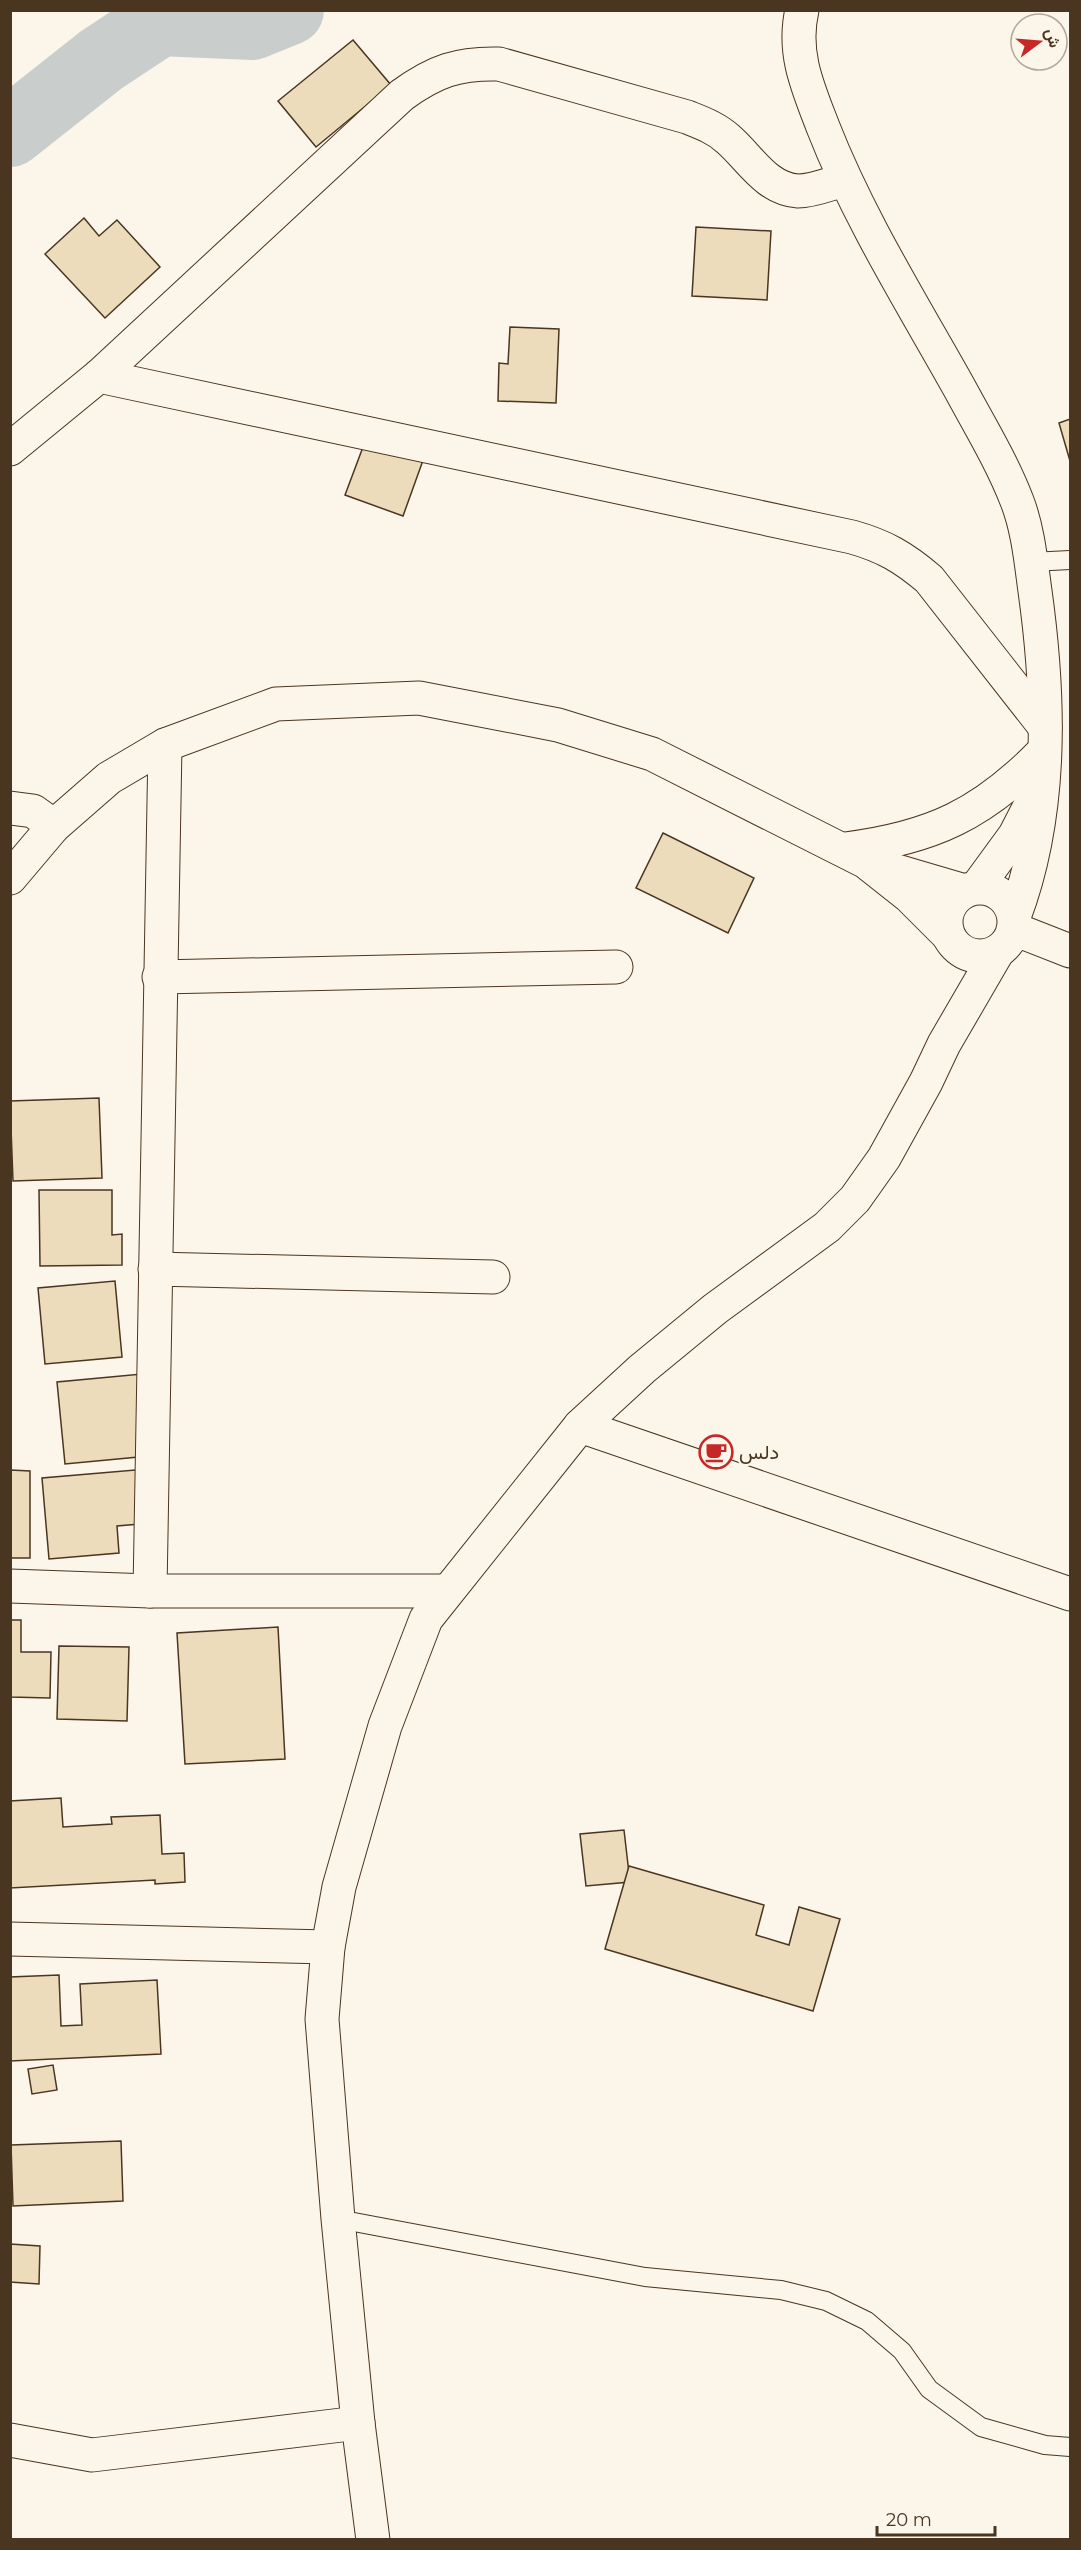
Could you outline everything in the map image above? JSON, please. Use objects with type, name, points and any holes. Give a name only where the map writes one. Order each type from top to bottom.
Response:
[{"type":"street","points":[[373,2540],[358,2423],[338,2219],[322,2019],[328,1947],[339,1887],[385,1726],[426,1618],[580,1426],[642,1369],[715,1309],[827,1227],[855,1199],[884,1158],[944,1044],[1009,932],[1024,890],[1038,834],[1044,752],[1043,645],[1031,562],[1018,502],[993,450],[844,180],[803,77],[798,50],[802,10]]},
{"type":"street","points":[[10,449],[99,376],[402,95],[423,79],[447,69],[473,63],[500,64],[687,117],[709,126],[728,139],[769,180],[789,190],[812,189],[844,180]]},
{"type":"street","points":[[99,376],[852,537],[880,545],[906,560],[929,579],[1044,752]]},
{"type":"street","points":[[10,878],[54,826],[109,778],[165,745],[276,704],[419,698],[558,725],[652,754],[856,855],[971,889],[990,889],[1010,904],[1009,932],[987,956],[975,956],[963,952],[909,896],[856,855]]},
{"type":"street","points":[[150,1591],[159,976],[165,745]]},
{"type":"street","points":[[856,855],[954,820],[987,802],[1044,752]]},
{"type":"street","points":[[944,1044],[953,994],[951,940],[946,915],[957,897],[971,889],[1015,836],[1044,752]]},
{"type":"street","points":[[10,808],[33,811],[54,826]]},
{"type":"street","points":[[1009,932],[1071,951]]},
{"type":"street","points":[[159,976],[616,967]]},
{"type":"street","points":[[155,1269],[493,1277]]},
{"type":"street","points":[[580,1426],[1071,1594]]},
{"type":"street","points":[[10,1586],[150,1591],[446,1591]]},
{"type":"street","points":[[10,1939],[328,1947]]},
{"type":"street","points":[[10,2440],[92,2455],[358,2423]]},
{"type":"lane","points":[[1031,562],[1071,560]]},
{"type":"lane","points":[[338,2219],[645,2277],[781,2290],[826,2301],[867,2321],[902,2351],[929,2389],[981,2427],[1045,2445],[1071,2447]]},
{"type":"building","points":[[353,40],[391,85],[316,147],[278,101]]},
{"type":"building","points":[[84,218],[99,236],[117,220],[160,267],[105,318],[45,254]]},
{"type":"building","points":[[696,227],[771,231],[767,300],[692,296]]},
{"type":"building","points":[[510,327],[559,329],[556,403],[498,401],[499,363],[508,364]]},
{"type":"building","points":[[1070,419],[1070,461],[1059,423]]},
{"type":"building","points":[[369,431],[426,452],[403,516],[345,495]]},
{"type":"building","points":[[663,833],[754,878],[728,933],[636,888]]},
{"type":"building","points":[[99,1098],[102,1178],[13,1181],[10,1101]]},
{"type":"building","points":[[39,1190],[112,1190],[112,1235],[122,1234],[122,1265],[40,1266]]},
{"type":"building","points":[[115,1281],[122,1357],[45,1364],[38,1288]]},
{"type":"building","points":[[142,1374],[149,1456],[65,1464],[57,1382]]},
{"type":"building","points":[[147,1469],[152,1523],[117,1526],[119,1553],[49,1559],[42,1478]]},
{"type":"building","points":[[10,1470],[30,1471],[30,1558],[10,1558]]},
{"type":"building","points":[[10,1620],[21,1620],[21,1652],[51,1652],[50,1698],[10,1697]]},
{"type":"building","points":[[278,1627],[285,1759],[185,1764],[177,1633]]},
{"type":"building","points":[[59,1646],[129,1647],[127,1721],[57,1719]]},
{"type":"building","points":[[61,1798],[63,1827],[112,1824],[111,1817],[160,1815],[162,1854],[184,1853],[185,1882],[155,1884],[155,1880],[10,1888],[10,1801]]},
{"type":"building","points":[[624,1830],[630,1882],[586,1886],[580,1834]]},
{"type":"building","points":[[629,1866],[764,1905],[756,1935],[789,1945],[799,1907],[840,1919],[813,2011],[605,1949]]},
{"type":"building","points":[[59,1975],[61,2026],[82,2025],[80,1984],[157,1980],[161,2054],[10,2061],[10,1977]]},
{"type":"building","points":[[53,2065],[57,2090],[32,2094],[28,2069]]},
{"type":"building","points":[[121,2141],[123,2201],[13,2206],[11,2145]]},
{"type":"building","points":[[10,2244],[40,2246],[39,2284],[10,2282]]},
{"type":"waterway","points":[[10,132],[101,60],[160,21],[252,25],[289,10]]},
{"type":"place","name":"دلس","points":[[716,1452]]}]
